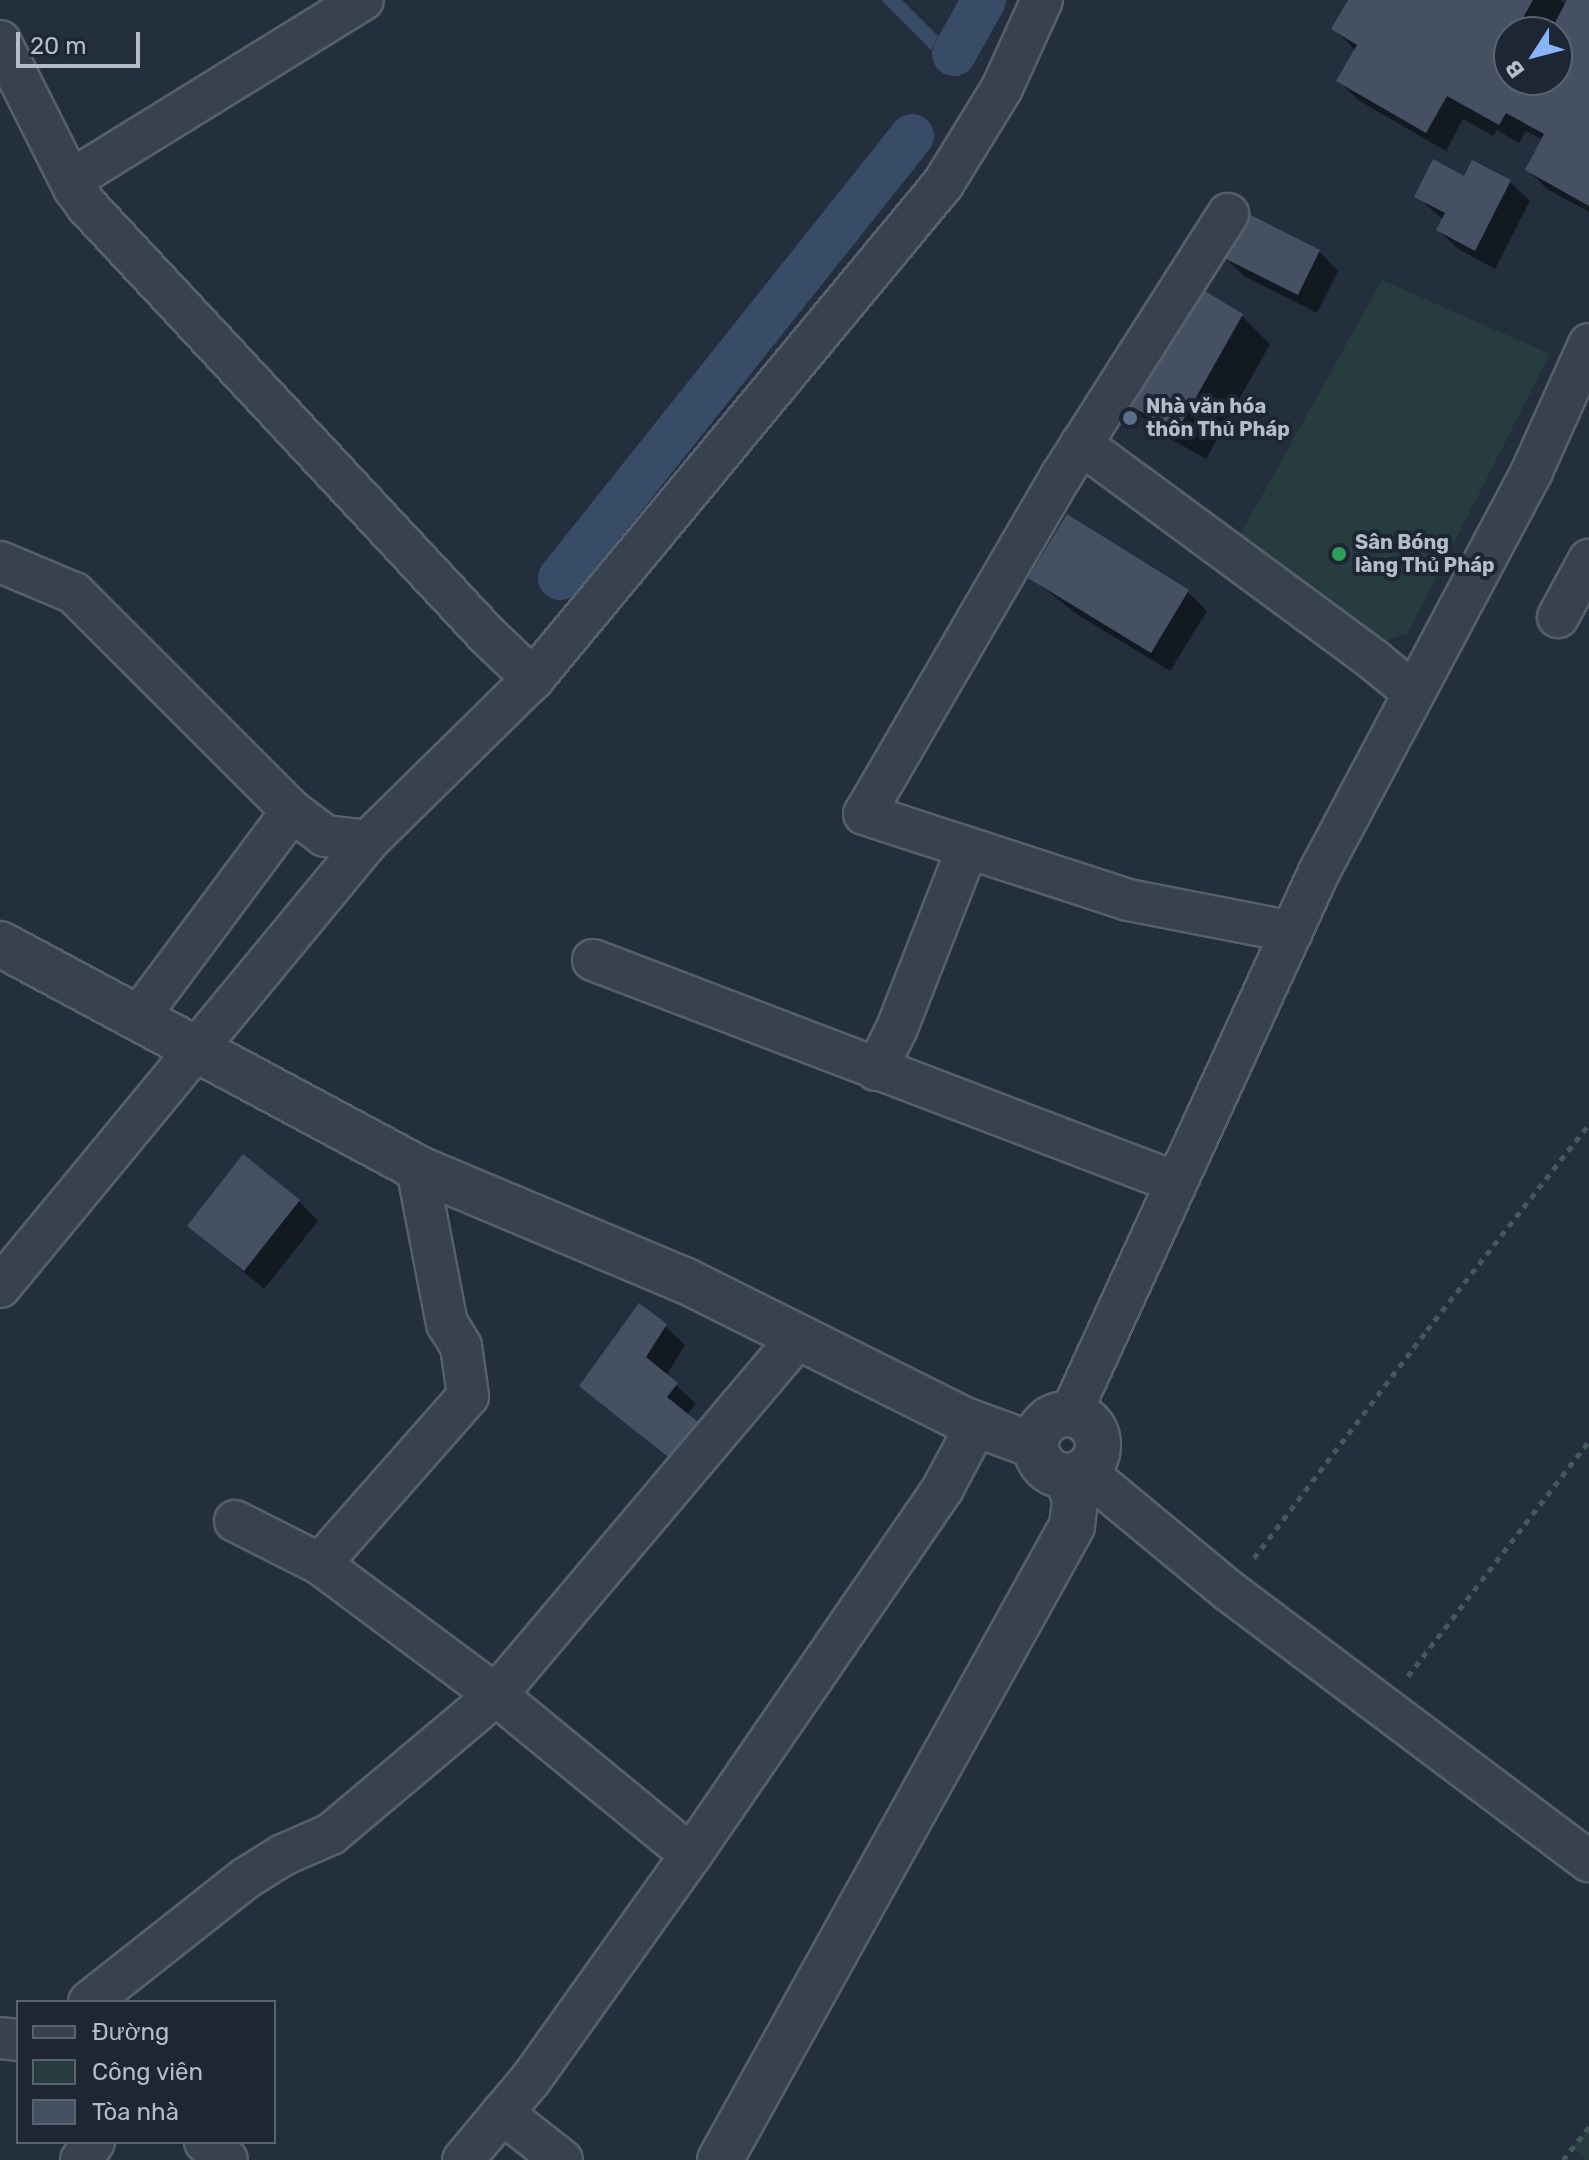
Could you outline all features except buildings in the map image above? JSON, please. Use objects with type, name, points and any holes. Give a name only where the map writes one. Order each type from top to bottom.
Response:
[{"type":"street","points":[[71,180],[363,0]]},
{"type":"street","points":[[0,1287],[368,841],[533,679],[943,184],[996,99],[1042,0]]},
{"type":"street","points":[[0,41],[88,207],[476,623],[533,679]]},
{"type":"street","points":[[1228,214],[1081,444],[864,814],[1128,900],[1292,932]]},
{"type":"street","points":[[1070,1415],[1175,1182],[1371,768],[1532,471],[1589,344]]},
{"type":"street","points":[[1081,444],[1414,693]]},
{"type":"street","points":[[1558,617],[1589,560]]},
{"type":"street","points":[[0,562],[74,593],[292,811],[325,836],[368,841]]},
{"type":"street","points":[[137,1019],[292,811]]},
{"type":"street","points":[[876,1070],[897,1028],[967,849]]},
{"type":"street","points":[[0,944],[137,1019],[197,1047],[417,1168],[684,1280],[977,1424],[1036,1446]]},
{"type":"street","points":[[593,960],[1175,1182]]},
{"type":"street","points":[[320,1564],[468,1396],[461,1346],[447,1324],[417,1168]]},
{"type":"street","points":[[92,2000],[246,1878],[283,1855],[331,1834],[496,1695],[799,1337]]},
{"type":"street","points":[[1061,1415],[1070,1415],[1086,1421],[1097,1441],[1096,1457],[1076,1473],[1058,1475],[1042,1464],[1036,1446],[1046,1423],[1061,1415]]},
{"type":"street","points":[[463,2160],[502,2113],[691,1855],[943,1488],[977,1424]]},
{"type":"street","points":[[1076,1473],[1589,1861]]},
{"type":"street","points":[[720,2160],[1072,1526],[1076,1473]]},
{"type":"street","points":[[235,1521],[320,1564],[496,1695],[691,1855]]},
{"type":"street","points":[[502,2113],[562,2160]]},
{"type":"street","points":[[207,2144],[227,2160]]},
{"type":"path","points":[[1229,1591],[1427,1330],[1589,1124]]},
{"type":"path","points":[[1383,1708],[1589,1441]]},
{"type":"path","points":[[1563,2160],[1589,2127]]},
{"type":"green space","points":[[1382,280],[1550,354],[1408,633],[1385,641],[1240,535]]},
{"type":"green space","points":[[1589,2127],[1589,2160],[1587,2160],[1572,2148]]},
{"type":"water","points":[[881,0],[902,0],[938,36],[931,50]]},
{"type":"waterway","points":[[954,54],[984,0]]},
{"type":"waterway","points":[[560,578],[912,136]]},
{"type":"place","name":"Nhà văn hóa thôn Thủ Pháp","points":[[1130,418]]},
{"type":"place","name":"Sân Bóng làng Thủ Pháp","points":[[1339,554]]}]
